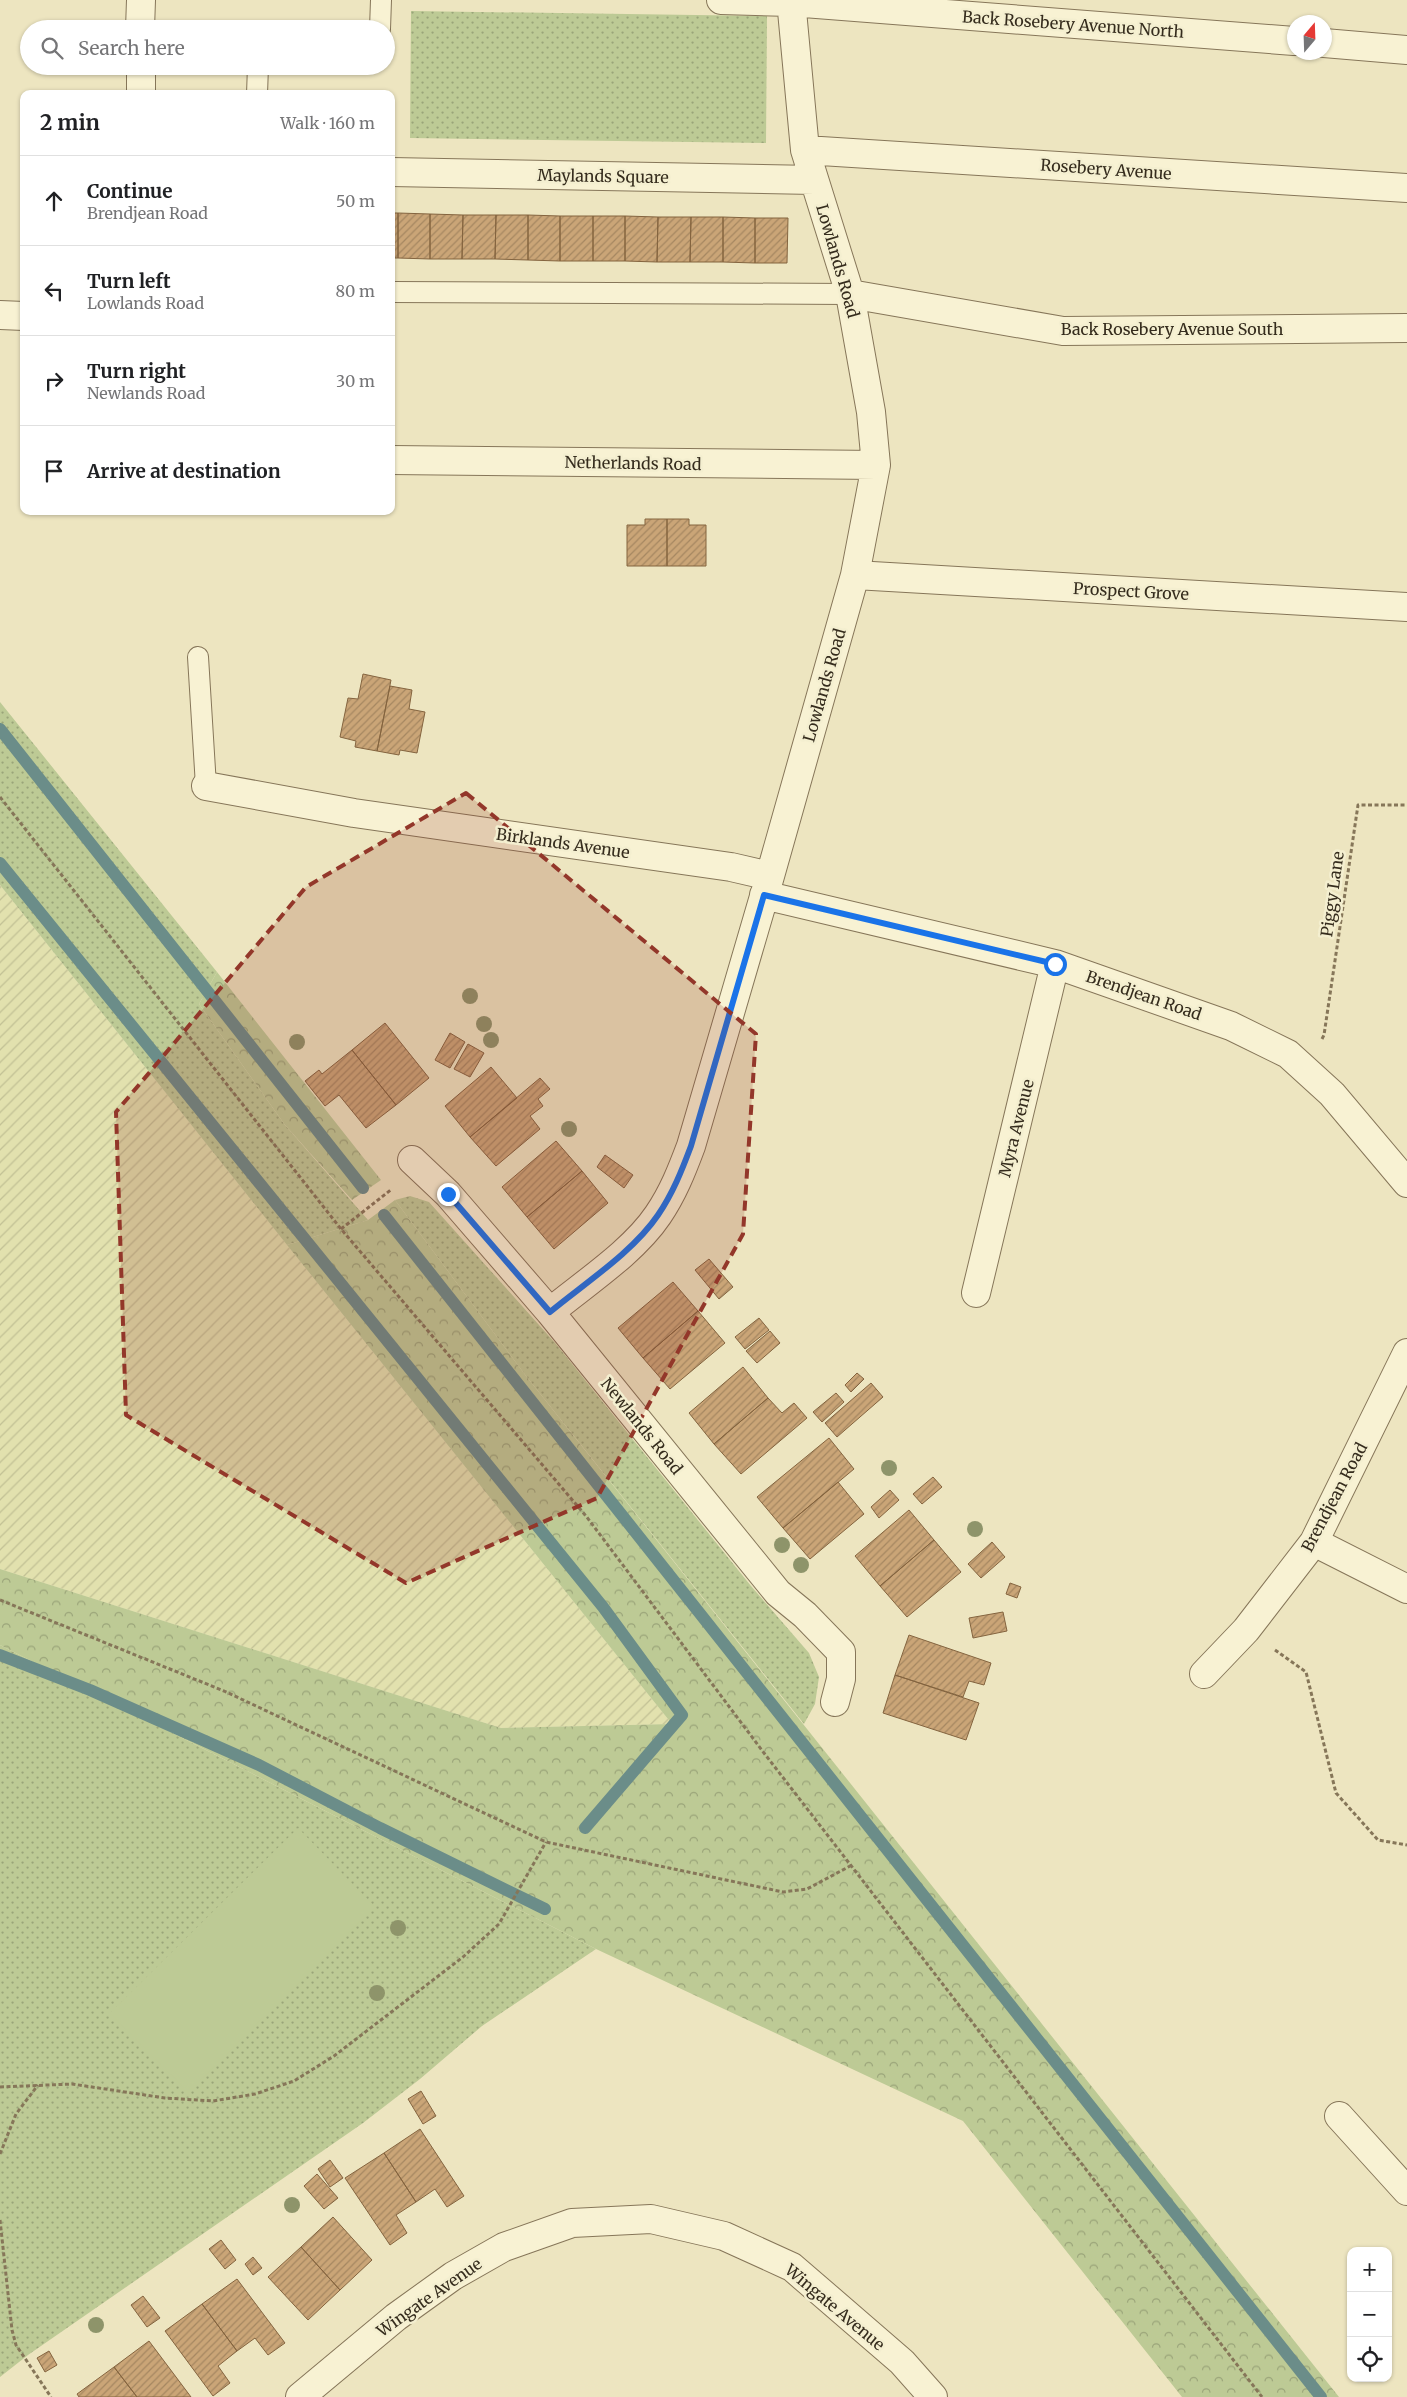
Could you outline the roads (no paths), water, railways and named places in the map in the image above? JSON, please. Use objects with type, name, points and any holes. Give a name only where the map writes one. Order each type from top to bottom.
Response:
[{"type":"street","points":[[140,0],[140,20]]},
{"type":"street","points":[[721,0],[791,1]]},
{"type":"street","name":"Back Rosebery Avenue North","points":[[791,1],[1287,40]]},
{"type":"street","name":"Lowlands Road","points":[[550,1312],[642,1234],[658,1215],[678,1180],[691,1146],[855,575],[876,465],[871,412],[850,294],[805,150],[791,1]]},
{"type":"street","points":[[1332,44],[1407,50]]},
{"type":"street","points":[[140,75],[141,90]]},
{"type":"street","name":"Rosebery Avenue","points":[[805,150],[1407,188]]},
{"type":"street","name":"Maylands Square","points":[[395,172],[814,180]]},
{"type":"street","name":"Back Rosebery Avenue South","points":[[850,294],[1063,331],[1407,328]]},
{"type":"street","points":[[0,315],[20,316]]},
{"type":"street","name":"Netherlands Road","points":[[395,460],[876,465]]},
{"type":"street","name":"Prospect Grove","points":[[855,575],[1407,607]]},
{"type":"street","name":"Birklands Avenue","points":[[206,786],[354,813],[731,867],[767,886]]},
{"type":"street","name":"Brendjean Road","points":[[767,886],[1055,964],[1231,1026],[1288,1054],[1332,1094],[1407,1184]]},
{"type":"street","name":"Myra Avenue","points":[[976,1293],[1055,964]]},
{"type":"street","name":"Newlands Road","points":[[412,1160],[448,1194],[550,1312],[778,1593],[805,1615],[841,1652],[841,1679],[834,1702]]},
{"type":"street","name":"Brendjean Road","points":[[1204,1674],[1246,1630],[1314,1542],[1407,1353]]},
{"type":"street","points":[[1314,1542],[1407,1589]]},
{"type":"street","points":[[1339,2116],[1407,2191]]},
{"type":"street","name":"Wingate Avenue","points":[[300,2397],[396,2317],[453,2276],[504,2247],[572,2223],[651,2219],[724,2236],[792,2267],[902,2362],[933,2397]]},
{"type":"lane","points":[[380,20],[381,0]]},
{"type":"lane","points":[[258,75],[258,90]]},
{"type":"lane","points":[[395,292],[850,294]]},
{"type":"lane","points":[[198,656],[206,786]]},
{"type":"waterway","points":[[0,729],[363,1188]]},
{"type":"waterway","points":[[0,863],[603,1607],[682,1715],[585,1828]]},
{"type":"waterway","points":[[384,1215],[1321,2397]]},
{"type":"waterway","points":[[0,1655],[90,1690],[259,1765],[380,1828],[545,1909]]}]
